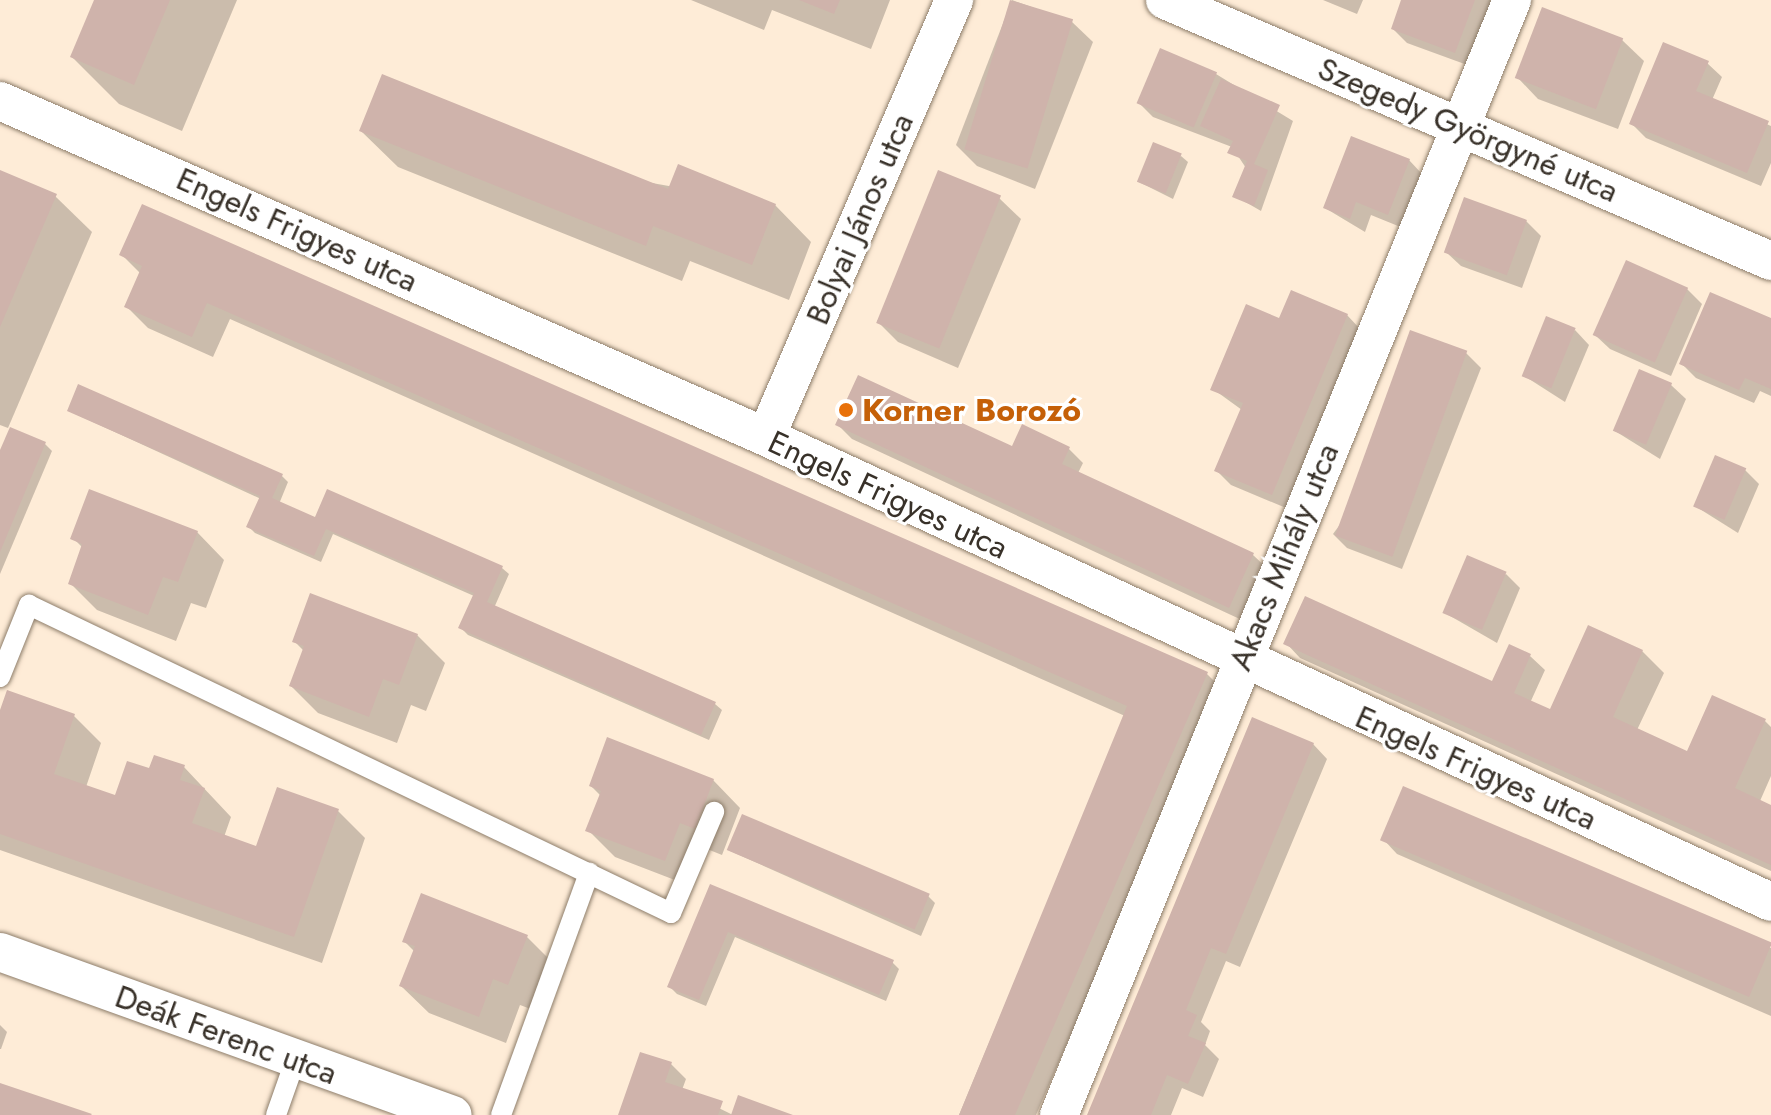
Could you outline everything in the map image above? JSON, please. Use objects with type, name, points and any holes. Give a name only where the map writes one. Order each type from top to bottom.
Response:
[{"type":"street","name":"Bolyai János utca","points":[[766,437],[954,0]]},
{"type":"street","name":"Szegedy Györgyné utca","points":[[1165,0],[1771,261]]},
{"type":"street","name":"Akacs Mihály utca","points":[[1059,1115],[1512,0]]},
{"type":"street","name":"Engels Frigyes utca","points":[[0,101],[766,437],[1241,661],[1771,902]]},
{"type":"street","name":"Deák Ferenc utca","points":[[0,952],[295,1061],[453,1115]]},
{"type":"lane","points":[[0,677],[29,605],[671,913],[714,812]]},
{"type":"lane","points":[[501,1115],[589,873]]},
{"type":"lane","points":[[276,1115],[295,1061]]},
{"type":"building","points":[[94,0],[170,0],[134,85],[70,57]]},
{"type":"building","points":[[799,0],[840,0],[834,14]]},
{"type":"building","points":[[1010,0],[1073,19],[1028,168],[964,149]]},
{"type":"building","points":[[1401,0],[1475,0],[1455,53],[1391,29]]},
{"type":"building","points":[[1542,7],[1623,38],[1596,109],[1515,78]]},
{"type":"building","points":[[1663,42],[1709,61],[1696,91],[1769,121],[1747,173],[1629,124]]},
{"type":"building","points":[[1160,48],[1217,72],[1194,127],[1137,103]]},
{"type":"building","points":[[382,74],[668,189],[678,164],[776,204],[752,265],[653,226],[646,246],[359,131]]},
{"type":"building","points":[[1221,79],[1280,105],[1254,164],[1268,170],[1254,206],[1232,197],[1247,161],[1227,153],[1233,141],[1200,126]]},
{"type":"building","points":[[1351,136],[1410,159],[1388,215],[1356,202],[1350,219],[1323,208]]},
{"type":"building","points":[[1153,142],[1182,154],[1166,193],[1137,182]]},
{"type":"building","points":[[0,170],[57,194],[0,327]]},
{"type":"building","points":[[938,170],[1001,195],[939,348],[876,323]]},
{"type":"building","points":[[1464,197],[1527,220],[1507,275],[1444,252]]},
{"type":"building","points":[[142,204],[1208,672],[1015,1115],[959,1115],[1127,706],[207,303],[192,337],[124,307],[142,266],[119,255]]},
{"type":"building","points":[[1626,260],[1688,288],[1655,363],[1593,335]]},
{"type":"building","points":[[1291,290],[1348,314],[1272,495],[1214,471],[1243,403],[1210,390],[1246,304],[1279,318]]},
{"type":"building","points":[[1710,292],[1771,318],[1771,389],[1745,378],[1739,390],[1679,364]]},
{"type":"building","points":[[1546,316],[1576,328],[1551,388],[1522,376]]},
{"type":"building","points":[[1410,330],[1467,351],[1392,557],[1335,536]]},
{"type":"building","points":[[1639,369],[1672,383],[1646,445],[1613,431]]},
{"type":"building","points":[[858,375],[1012,446],[1022,424],[1070,447],[1062,464],[1254,553],[1229,608],[835,425]]},
{"type":"building","points":[[78,384],[283,474],[272,498],[315,517],[327,489],[503,566],[487,602],[716,702],[701,735],[458,628],[474,593],[326,529],[314,556],[246,527],[260,496],[67,411]]},
{"type":"building","points":[[10,427],[46,442],[0,552],[0,450]]},
{"type":"building","points":[[1715,455],[1746,468],[1724,520],[1693,507]]},
{"type":"building","points":[[89,489],[198,531],[178,582],[163,577],[148,615],[68,584],[82,544],[70,539]]},
{"type":"building","points":[[1467,555],[1507,572],[1482,630],[1442,613]]},
{"type":"building","points":[[310,593],[418,634],[399,685],[383,679],[369,717],[289,686],[304,646],[292,642]]},
{"type":"building","points":[[1305,596],[1492,681],[1509,644],[1531,654],[1514,693],[1550,709],[1588,625],[1643,650],[1613,717],[1687,751],[1712,695],[1766,719],[1735,788],[1771,805],[1771,865],[1283,644]]},
{"type":"building","points":[[7,690],[75,714],[54,774],[115,795],[127,761],[149,768],[154,755],[185,765],[180,780],[205,788],[192,823],[256,846],[277,787],[339,809],[294,937],[0,834],[0,710]]},
{"type":"building","points":[[1252,717],[1314,743],[1226,954],[1211,948],[1186,1010],[1197,1015],[1188,1036],[1206,1043],[1188,1084],[1167,1075],[1151,1115],[1087,1115]]},
{"type":"building","points":[[607,737],[714,779],[695,829],[680,823],[665,861],[585,831],[601,791],[589,786]]},
{"type":"building","points":[[1403,786],[1771,942],[1749,997],[1380,840]]},
{"type":"building","points":[[742,814],[930,894],[915,930],[727,850]]},
{"type":"building","points":[[710,884],[894,960],[879,995],[728,932],[699,1000],[667,987]]},
{"type":"building","points":[[421,893],[528,935],[508,985],[493,979],[479,1017],[399,986],[415,946],[402,942]]},
{"type":"building","points":[[640,1052],[672,1062],[665,1082],[723,1101],[718,1115],[618,1115]]},
{"type":"building","points":[[0,1083],[92,1114],[0,1115]]},
{"type":"building","points":[[738,1095],[793,1115],[731,1115]]},
{"type":"place","name":"Korner Borozó","points":[[846,410]]}]
